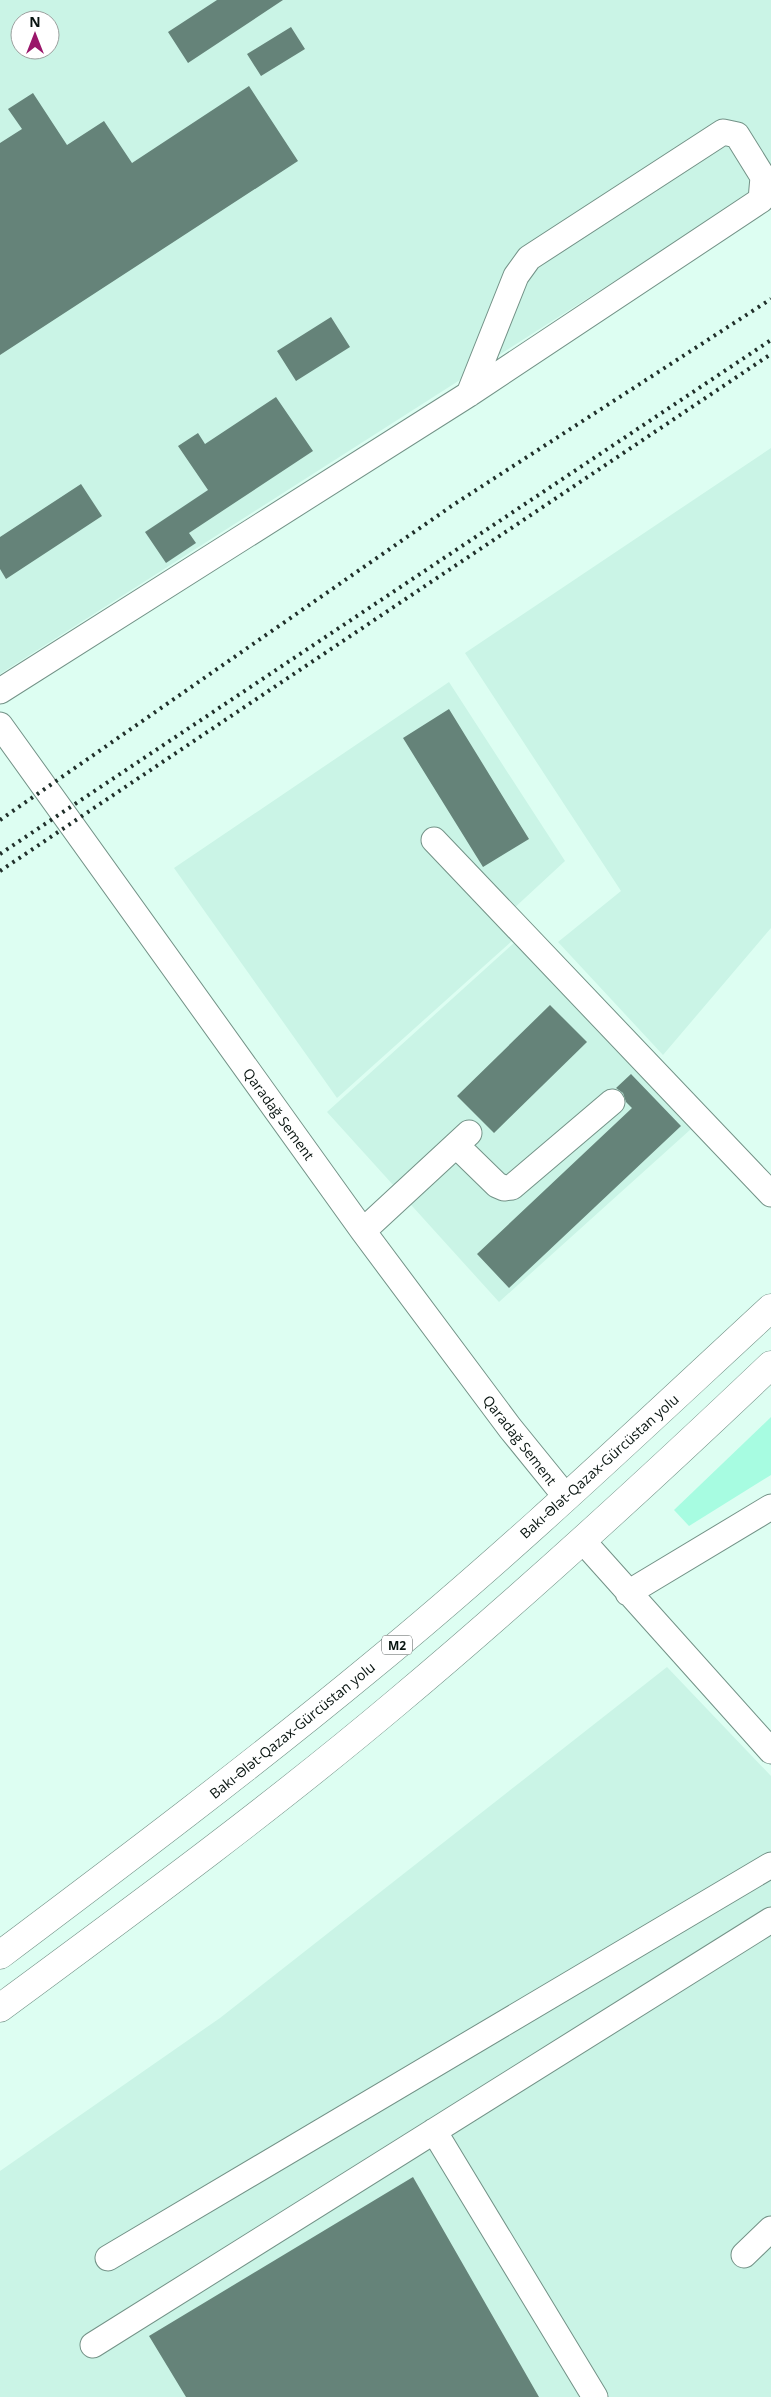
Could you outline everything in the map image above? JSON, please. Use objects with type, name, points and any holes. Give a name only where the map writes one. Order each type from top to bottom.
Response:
[{"type":"highway","name":"Bakı-Ələt-Qazax-Gürcüstan yolu","points":[[0,1955],[159,1835],[373,1666],[566,1498],[771,1308]]},
{"type":"highway","points":[[0,2008],[181,1875],[388,1710],[582,1540],[771,1365]]},
{"type":"street","points":[[0,691],[469,394],[761,200],[763,177],[736,136],[723,132],[529,258],[516,276],[469,394]]},
{"type":"street","name":"Qaradağ Sement","points":[[0,725],[363,1231],[510,1428],[566,1498]]},
{"type":"street","points":[[434,840],[771,1194]]},
{"type":"street","points":[[363,1231],[462,1139],[497,1185],[504,1188],[512,1187],[612,1102]]},
{"type":"street","points":[[628,1593],[771,1507]]},
{"type":"street","points":[[582,1540],[771,1751]]},
{"type":"street","points":[[108,2258],[771,1865]]},
{"type":"street","points":[[93,2345],[771,1920]]},
{"type":"street","points":[[434,2131],[595,2397]]},
{"type":"street","points":[[744,2256],[771,2228]]},
{"type":"shaded area","points":[[0,0],[771,0],[771,181],[0,674]]},
{"type":"shaded area","points":[[771,448],[771,928],[663,1055],[558,942],[621,891],[465,653]]},
{"type":"shaded area","points":[[449,682],[565,861],[498,923],[513,940],[337,1098],[174,868]]},
{"type":"shaded area","points":[[515,942],[691,1129],[499,1302],[327,1112]]},
{"type":"shaded area","points":[[667,1667],[771,1776],[771,2397],[0,2397],[0,2171],[220,2018]]},
{"type":"green space","points":[[771,1417],[771,1475],[689,1526],[674,1510]]},
{"type":"building","points":[[217,0],[283,0],[188,63],[168,32]]},
{"type":"building","points":[[291,27],[305,49],[261,76],[247,54]]},
{"type":"building","points":[[249,86],[298,161],[0,355],[0,143],[22,129],[8,109],[33,93],[67,145],[104,121],[132,163]]},
{"type":"building","points":[[331,317],[350,347],[296,381],[277,351]]},
{"type":"building","points":[[276,397],[313,451],[189,533],[196,543],[166,563],[145,532],[208,490],[178,446],[198,433],[205,444]]},
{"type":"building","points":[[81,484],[102,516],[6,579],[0,569],[0,537]]},
{"type":"building","points":[[449,709],[529,839],[483,867],[403,738]]},
{"type":"building","points":[[550,1005],[587,1042],[494,1133],[457,1096]]},
{"type":"building","points":[[631,1074],[681,1126],[509,1288],[477,1254],[632,1108],[626,1102],[623,1093],[616,1088]]},
{"type":"building","points":[[413,2177],[539,2397],[186,2397],[149,2336]]},
{"type":"railway","points":[[0,820],[453,505],[771,299]]},
{"type":"railway","points":[[0,854],[771,340]]},
{"type":"railway","points":[[0,871],[771,354]]}]
